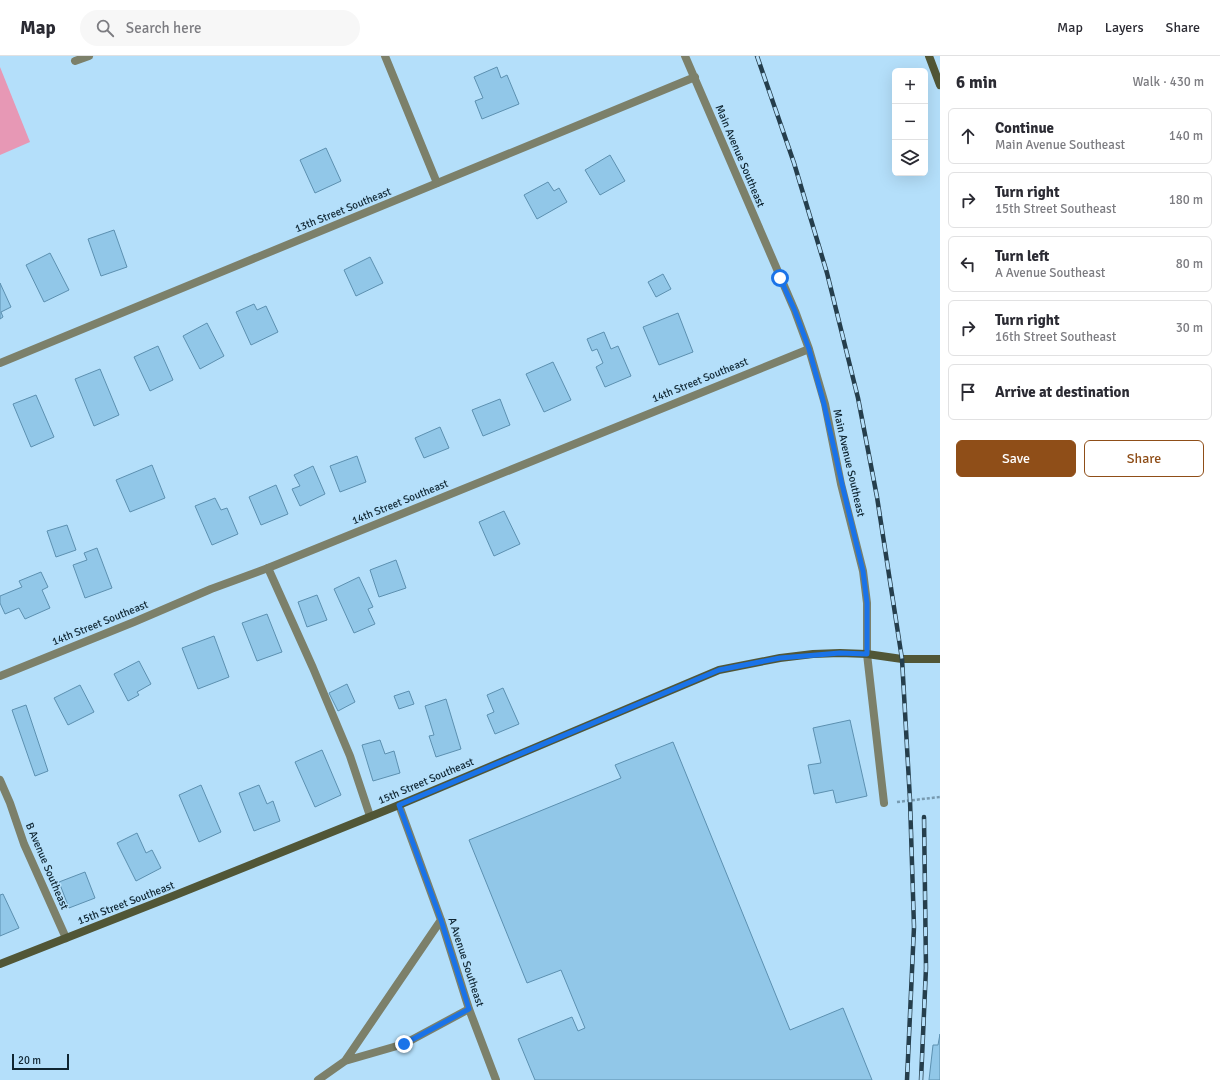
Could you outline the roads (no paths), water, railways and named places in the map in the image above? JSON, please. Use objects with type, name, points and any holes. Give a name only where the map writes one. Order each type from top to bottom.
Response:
[{"type":"street","points":[[75,61],[89,56]]},
{"type":"street","points":[[385,56],[437,183]]},
{"type":"street","name":"Main Avenue Southeast","points":[[686,56],[795,311],[809,349],[824,404],[863,571],[867,603],[867,654],[884,803]]},
{"type":"street","points":[[929,56],[940,85]]},
{"type":"street","name":"13th Street Southeast","points":[[0,363],[695,77]]},
{"type":"street","name":"14th Street Southeast","points":[[0,676],[211,589],[268,568],[809,349]]},
{"type":"street","points":[[268,568],[313,668],[350,756],[370,816]]},
{"type":"street","name":"15th Street Southeast","points":[[0,964],[399,805],[719,670],[780,658],[840,653],[902,658],[940,659]]},
{"type":"street","name":"B Avenue Southeast","points":[[0,780],[10,803],[24,844],[66,938]]},
{"type":"street","name":"A Avenue Southeast","points":[[399,805],[441,920],[469,1009],[496,1080]]},
{"type":"street","points":[[345,1061],[441,920]]},
{"type":"street","points":[[318,1080],[345,1061],[404,1044],[469,1009]]},
{"type":"railway","points":[[757,56],[794,163],[827,273],[858,398],[877,497],[902,659],[910,800],[914,927],[907,1080]]},
{"type":"railway","points":[[921,1080],[926,968],[924,817]]}]
